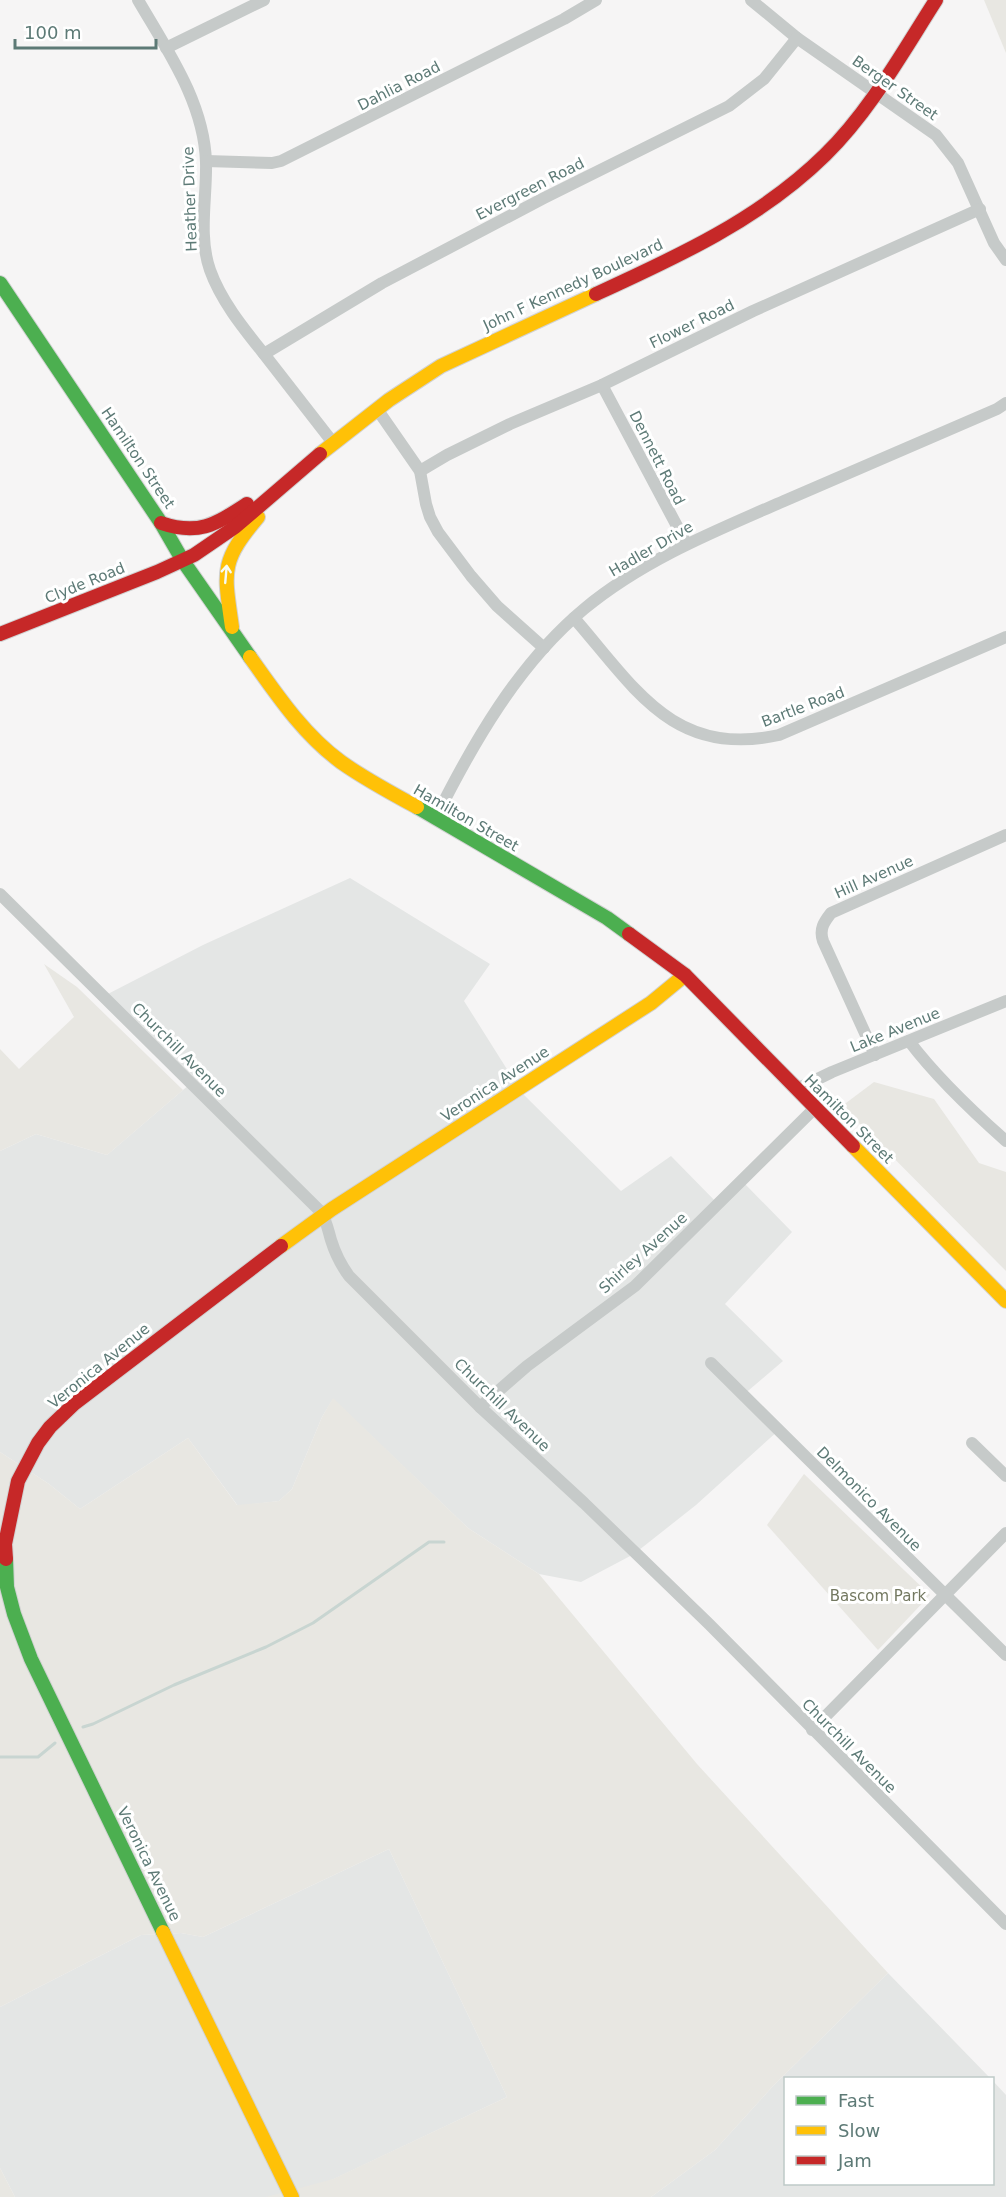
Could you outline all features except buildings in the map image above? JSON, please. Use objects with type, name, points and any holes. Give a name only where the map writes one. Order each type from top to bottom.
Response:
[{"type":"street","name":"Heather Drive","points":[[138,0],[166,48],[198,111],[202,124],[206,161],[204,208],[206,254],[216,285],[245,329],[334,444]]},
{"type":"street","points":[[166,48],[264,0]]},
{"type":"street","name":"Dahlia Road","points":[[206,161],[272,163],[281,161],[564,19],[596,0]]},
{"type":"street","name":"Berger Street","points":[[751,0],[797,38],[922,124],[947,146],[958,163],[994,243],[1006,260]]},
{"type":"street","name":"John F Kennedy Boulevard","points":[[183,561],[221,538],[377,409],[428,373],[697,245],[742,220],[798,179],[825,154],[877,93],[936,0]]},
{"type":"street","name":"Evergreen Road","points":[[264,354],[392,278],[544,198],[729,106],[764,79],[797,38]]},
{"type":"street","name":"Flower Road","points":[[420,471],[510,424],[602,385],[753,311],[980,209]]},
{"type":"street","name":"Hamilton Street","points":[[0,283],[162,523],[183,561],[286,708],[311,735],[340,761],[363,776],[607,918],[666,958],[1006,1301]]},
{"type":"street","name":"Dennett Road","points":[[602,385],[686,543]]},
{"type":"street","name":"Hadler Drive","points":[[435,819],[490,721],[513,686],[544,648],[574,618],[618,585],[686,543],[997,409],[1006,403]]},
{"type":"street","points":[[377,409],[420,471],[426,504],[438,532],[497,606],[544,648]]},
{"type":"street","points":[[162,523],[176,529],[208,528],[294,476]]},
{"type":"street","points":[[233,632],[225,580],[228,561],[238,541],[294,476]]},
{"type":"street","name":"Clyde Road","points":[[0,634],[183,561]]},
{"type":"street","name":"Bartle Road","points":[[574,618],[652,708],[670,721],[696,733],[743,741],[779,735],[1006,638]]},
{"type":"street","name":"Hill Avenue","points":[[874,1054],[823,941],[821,929],[826,920],[831,913],[1006,835]]},
{"type":"street","name":"Churchill Avenue","points":[[0,894],[323,1216],[340,1264],[349,1276],[480,1407],[584,1503],[709,1624],[1006,1924]]},
{"type":"street","name":"Veronica Avenue","points":[[292,2197],[31,1659],[14,1614],[8,1587],[5,1544],[18,1481],[32,1453],[50,1427],[83,1397],[219,1292],[323,1216],[651,1003],[685,975]]},
{"type":"street","name":"Lake Avenue","points":[[797,1089],[874,1054],[1006,1001]]},
{"type":"street","points":[[909,1041],[978,1116],[1006,1142]]},
{"type":"street","name":"Shirley Avenue","points":[[480,1407],[527,1366],[635,1286],[815,1108]]},
{"type":"street","name":"Delmonico Avenue","points":[[711,1363],[1006,1655]]},
{"type":"street","points":[[972,1443],[1006,1476]]},
{"type":"street","points":[[812,1730],[1006,1533]]},
{"type":"shaded area","points":[[350,878],[490,964],[464,1001],[522,1093],[621,1191],[671,1156],[721,1207],[745,1184],[792,1232],[725,1304],[783,1361],[742,1396],[779,1430],[696,1505],[634,1554],[581,1582],[539,1574],[468,1528],[333,1399],[322,1417],[292,1489],[279,1501],[238,1506],[188,1438],[80,1509],[49,1484],[0,1452],[0,1151],[36,1134],[107,1155],[190,1084],[102,997],[203,945]]},
{"type":"shaded area","points":[[389,1849],[507,2097],[300,2195],[15,2197],[0,2168],[0,2007],[141,1935],[181,1933],[203,1937]]},
{"type":"shaded area","points":[[888,1973],[989,2077],[784,2077],[784,2185],[994,2185],[994,2082],[1006,2095],[1006,2197],[651,2197],[715,2150],[773,2086]]},
{"type":"green space","points":[[984,0],[1006,0],[1006,53]]},
{"type":"green space","points":[[44,964],[77,987],[183,1090],[107,1155],[36,1134],[0,1151],[0,1049],[19,1069],[74,1017]]},
{"type":"green space","points":[[874,1082],[934,1099],[979,1163],[1006,1172],[1006,1271],[842,1106]]},
{"type":"green space","points":[[333,1398],[468,1528],[539,1574],[697,1764],[888,1973],[773,2086],[715,2150],[651,2197],[266,2197],[333,2179],[507,2097],[389,1849],[203,1937],[181,1933],[141,1935],[0,2007],[0,1452],[49,1484],[80,1509],[188,1438],[237,1505],[279,1501],[292,1489],[322,1417]]},
{"type":"green space","name":"Bascom Park","points":[[804,1474],[930,1595],[878,1650],[767,1525]]},
{"type":"green space","points":[[0,2168],[15,2197],[0,2197]]},
{"type":"waterway","points":[[83,1727],[174,1685],[266,1647],[313,1623],[429,1542],[444,1542]]},
{"type":"waterway","points":[[0,1757],[38,1757],[55,1743]]},
{"type":"traffic: fast","points":[[0,283],[161,523],[183,561],[250,657]]},
{"type":"traffic: fast","points":[[417,807],[607,918],[629,934]]},
{"type":"traffic: fast","points":[[6,1559],[7,1587],[14,1614],[31,1659],[163,1932]]},
{"type":"traffic: slow","points":[[320,454],[389,400],[441,366],[596,294]]},
{"type":"traffic: slow","points":[[232,627],[227,593],[228,568],[237,545],[258,517]]},
{"type":"traffic: slow","points":[[250,657],[291,713],[327,751],[359,774],[417,807]]},
{"type":"traffic: slow","points":[[281,1246],[332,1209],[651,1003],[685,975]]},
{"type":"traffic: slow","points":[[853,1146],[1006,1301]]},
{"type":"traffic: slow","points":[[163,1932],[292,2197]]},
{"type":"traffic: jam","points":[[596,294],[716,235],[773,199],[800,178],[857,120],[885,81],[936,0]]},
{"type":"traffic: jam","points":[[0,634],[194,555],[235,527],[320,454]]},
{"type":"traffic: jam","points":[[161,523],[186,528],[207,526],[247,504]]},
{"type":"traffic: jam","points":[[629,934],[685,975],[853,1146]]},
{"type":"traffic: jam","points":[[6,1559],[5,1544],[18,1481],[38,1443],[50,1427],[74,1404],[281,1246]]}]
